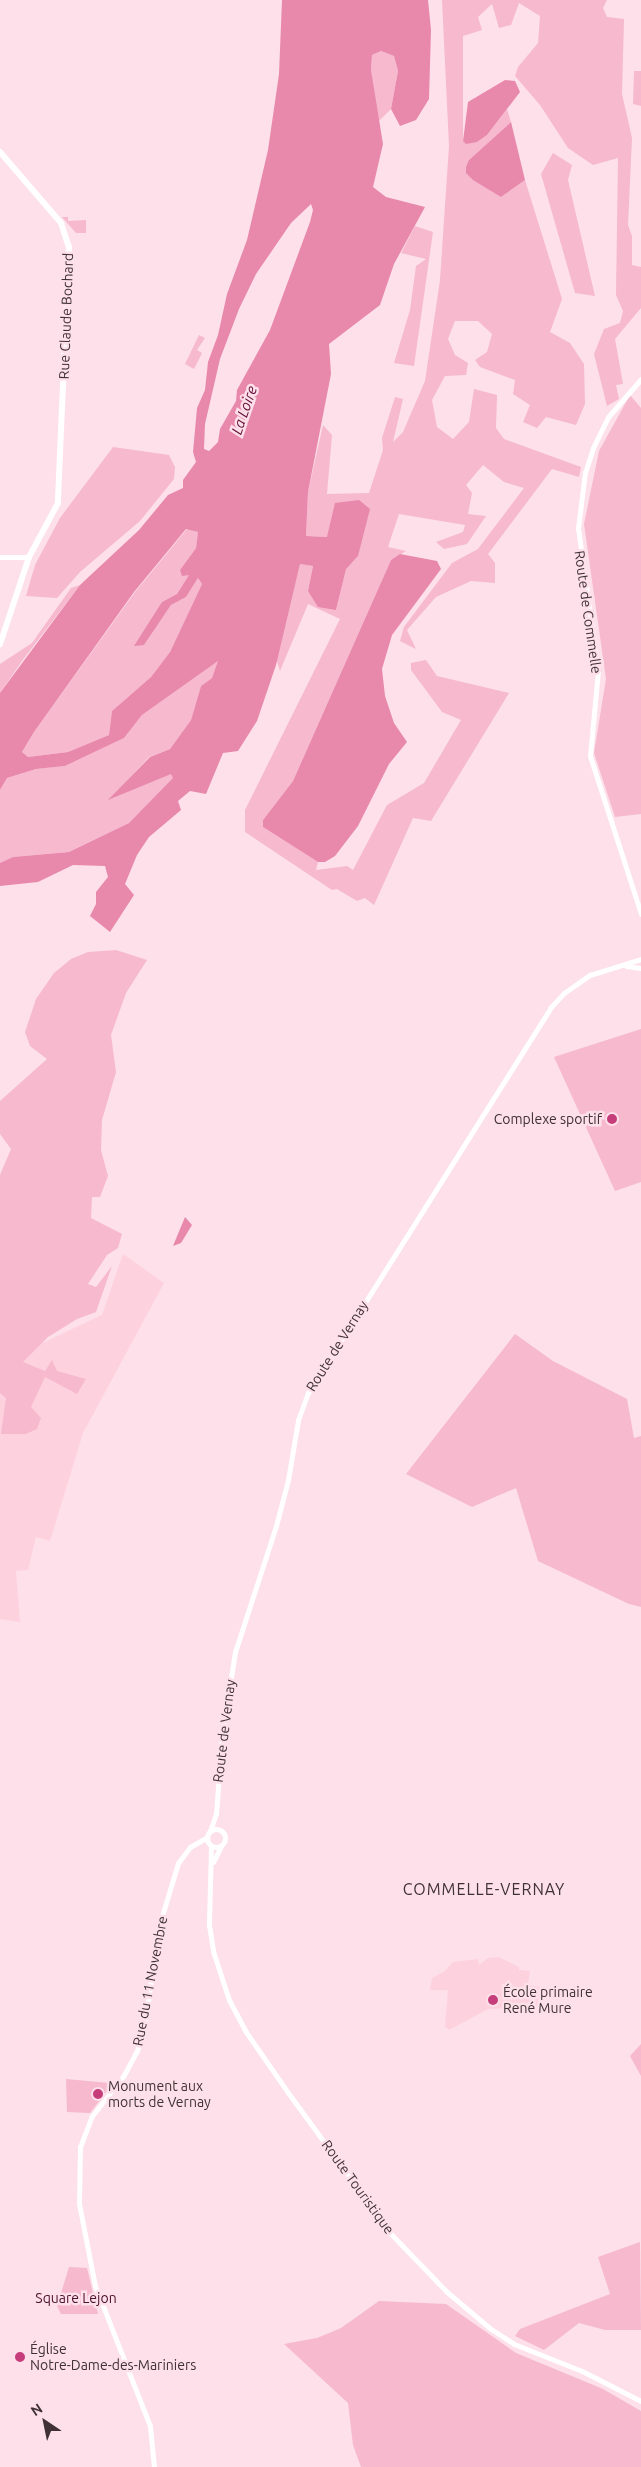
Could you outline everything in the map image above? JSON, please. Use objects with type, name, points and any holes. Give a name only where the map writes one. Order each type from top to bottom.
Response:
[{"type":"main road","name":"Rue Claude Bochard","points":[[0,152],[61,223],[67,236],[58,503],[29,557]]},
{"type":"main road","points":[[0,644],[29,557]]},
{"type":"street","name":"Route de Commelle","points":[[641,379],[608,417],[593,448],[586,472],[578,528],[598,671],[590,756],[641,914]]},
{"type":"street","points":[[0,557],[29,557]]},
{"type":"street","name":"Route de Vernay","points":[[210,1831],[216,1814],[222,1735],[235,1652],[276,1526],[288,1480],[298,1420],[308,1393],[550,1008],[579,981],[599,972],[626,966],[641,959]]},
{"type":"street","name":"Route de Vernay","points":[[626,966],[641,968]]},
{"type":"street","name":"Route de Vernay","points":[[216,1814],[223,1832]]},
{"type":"street","points":[[190,1847],[222,1845],[225,1839],[223,1832],[218,1829],[210,1831],[207,1837],[210,1845]]},
{"type":"street","name":"Rue du 11 Novembre","points":[[154,2467],[150,2426],[125,2367],[95,2286],[79,2204],[80,2147],[92,2116],[124,2075],[137,2051],[145,2022],[160,1926],[178,1864],[190,1847],[207,1837]]},
{"type":"street","name":"Route Touristique","points":[[210,1845],[209,1925],[213,1951],[229,2000],[246,2032],[391,2234],[447,2292],[491,2329],[514,2344],[582,2371],[641,2401]]},
{"type":"street","name":"Route Touristique","points":[[211,1867],[222,1845]]},
{"type":"shaded area","points":[[123,1254],[164,1283],[83,1433],[50,1541],[36,1537],[28,1570],[16,1571],[20,1622],[0,1619],[0,1363],[102,1315]]},
{"type":"shaded area","name":"École primaire René Mure","points":[[499,1957],[519,1967],[519,1970],[530,1971],[528,1985],[540,1987],[537,2007],[488,2009],[449,2030],[445,2027],[448,1990],[430,1990],[432,1978],[445,1971],[453,1962],[478,1959],[479,1965],[488,1958]]},
{"type":"green space","points":[[442,0],[607,0],[603,8],[607,17],[624,19],[622,94],[632,138],[628,225],[632,236],[632,265],[641,267],[641,308],[615,339],[623,384],[616,385],[619,399],[607,406],[594,354],[604,329],[620,323],[623,311],[616,295],[618,158],[593,165],[568,148],[540,105],[515,76],[518,67],[538,43],[540,16],[519,3],[511,25],[499,28],[492,4],[478,17],[482,30],[463,36],[463,141],[477,142],[487,135],[507,109],[511,122],[469,160],[501,197],[525,180],[562,299],[550,332],[570,343],[584,364],[585,404],[576,425],[546,417],[537,428],[523,422],[530,405],[513,394],[515,380],[480,367],[475,360],[487,352],[492,334],[478,321],[455,321],[448,339],[455,355],[468,363],[466,375],[445,376],[432,400],[437,427],[453,439],[469,422],[474,389],[497,395],[496,428],[504,439],[581,467],[579,477],[552,469],[488,554],[495,563],[495,583],[471,581],[436,597],[407,630],[416,649],[400,641],[404,627],[452,563],[478,549],[524,488],[504,482],[483,465],[466,485],[472,493],[468,514],[486,516],[467,544],[444,549],[436,542],[463,532],[465,525],[399,514],[388,547],[406,551],[391,560],[293,781],[263,820],[263,827],[318,862],[316,870],[347,866],[353,870],[387,805],[424,783],[461,720],[442,712],[411,670],[411,663],[426,660],[437,676],[509,693],[431,821],[413,818],[374,905],[365,898],[357,901],[337,889],[332,890],[245,832],[245,810],[340,619],[308,604],[280,671],[276,658],[300,564],[313,566],[308,591],[336,610],[346,568],[358,556],[327,537],[306,536],[308,492],[323,425],[332,435],[327,494],[369,493],[383,450],[382,438],[395,397],[403,399],[393,442],[403,432],[425,381],[440,280],[449,146]]},
{"type":"green space","points":[[381,51],[394,56],[398,71],[391,109],[378,122],[371,70],[372,55]]},
{"type":"green space","points":[[634,71],[641,71],[641,106],[633,104]]},
{"type":"green space","points":[[553,153],[572,165],[568,180],[595,296],[575,293],[541,174]]},
{"type":"green space","points":[[62,217],[68,217],[68,221],[86,220],[86,233],[76,233]]},
{"type":"green space","points":[[415,226],[433,232],[414,366],[394,363],[410,310],[416,266],[426,259],[401,253]]},
{"type":"green space","points":[[199,335],[205,338],[197,350],[202,353],[194,369],[185,364]]},
{"type":"green space","points":[[630,395],[641,408],[641,814],[615,817],[594,753],[606,679],[584,524],[599,451]]},
{"type":"green space","points":[[113,447],[169,455],[175,467],[174,479],[140,521],[80,572],[57,598],[26,596],[35,565],[60,518]]},
{"type":"green space","points":[[187,529],[198,532],[196,548],[180,570],[190,574],[177,594],[162,602],[144,645],[171,605],[186,597],[198,578],[202,584],[170,652],[151,677],[112,711],[109,735],[68,752],[28,757],[22,752],[34,732],[135,592]]},
{"type":"green space","points":[[80,585],[0,693],[0,664],[32,643],[71,588]]},
{"type":"green space","points":[[219,660],[212,678],[201,686],[191,720],[170,749],[149,757],[110,799],[171,773],[174,778],[129,823],[69,852],[13,857],[0,863],[0,790],[7,778],[36,769],[65,766],[124,738],[142,715]]},
{"type":"green space","points":[[116,950],[147,960],[126,993],[111,1035],[116,1072],[102,1120],[101,1150],[108,1176],[100,1197],[92,1197],[91,1218],[122,1234],[118,1248],[107,1255],[88,1284],[96,1287],[112,1266],[96,1312],[77,1319],[48,1337],[23,1362],[45,1371],[52,1360],[57,1371],[86,1379],[77,1394],[45,1377],[31,1407],[41,1418],[37,1429],[26,1434],[1,1434],[6,1398],[0,1393],[0,1175],[11,1149],[0,1134],[0,1101],[47,1059],[30,1046],[25,1032],[36,999],[54,973],[71,959],[88,952]]},
{"type":"green space","name":"Complexe sportif","points":[[641,1029],[641,1182],[615,1191],[554,1057]]},
{"type":"green space","points":[[515,1334],[553,1361],[627,1399],[634,1438],[641,1436],[641,1607],[629,1604],[538,1561],[516,1488],[472,1507],[406,1474]]},
{"type":"green space","points":[[641,2044],[641,2076],[630,2056]]},
{"type":"green space","points":[[66,2079],[113,2083],[90,2113],[67,2112]]},
{"type":"green space","points":[[640,2242],[641,2330],[605,2330],[579,2323],[544,2350],[515,2336],[520,2329],[610,2294],[598,2257]]},
{"type":"green space","name":"Square Lejon","points":[[69,2267],[87,2268],[98,2314],[61,2314],[57,2306]]},
{"type":"green space","points":[[379,2301],[446,2304],[516,2353],[603,2389],[641,2411],[641,2467],[361,2467],[353,2445],[348,2403],[284,2344],[317,2338],[341,2328]]},
{"type":"water","name":"La Loire","points":[[282,0],[428,0],[431,30],[429,99],[416,120],[400,126],[391,109],[398,71],[394,56],[381,51],[372,55],[371,70],[383,144],[373,187],[386,197],[425,207],[394,264],[380,305],[329,344],[331,374],[308,492],[306,536],[327,537],[335,503],[359,500],[370,509],[358,556],[346,569],[336,610],[318,607],[308,591],[313,566],[300,564],[276,665],[257,721],[238,751],[223,753],[206,794],[190,791],[178,801],[181,810],[149,837],[137,855],[125,884],[134,895],[110,932],[90,916],[96,904],[96,892],[108,877],[105,866],[73,865],[38,882],[0,886],[0,863],[13,857],[69,852],[129,823],[173,778],[171,774],[108,800],[150,757],[170,749],[191,720],[201,686],[212,678],[218,661],[142,715],[124,738],[65,766],[36,769],[7,778],[0,790],[0,693],[80,585],[139,530],[168,495],[183,488],[183,480],[196,462],[193,452],[197,408],[205,390],[208,362],[218,335],[227,294],[247,240],[268,150],[279,74]],"holes":[[[311,204],[313,210],[310,222],[270,330],[237,390],[236,401],[220,429],[218,442],[209,451],[204,449],[205,424],[220,359],[239,309],[256,274],[291,223]],[[186,529],[198,532],[196,548],[180,570],[182,576],[189,575],[177,594],[162,602],[134,646],[144,645],[171,605],[186,597],[198,578],[202,584],[170,652],[151,677],[112,711],[109,735],[68,752],[28,757],[22,752],[34,732],[134,592]]]},
{"type":"water","points":[[505,80],[515,81],[520,92],[487,135],[477,142],[466,144],[463,141],[468,102]]},
{"type":"water","points":[[511,122],[525,180],[501,197],[473,180],[466,173],[466,167],[469,160]]},
{"type":"water","points":[[400,554],[437,561],[441,569],[392,635],[382,669],[385,696],[394,723],[407,742],[389,764],[358,826],[335,856],[325,862],[318,862],[263,827],[263,820],[293,781],[391,560]]},
{"type":"water","points":[[185,1217],[192,1225],[181,1243],[173,1246]]},
{"type":"place","name":"Complexe sportif","points":[[612,1119]]},
{"type":"place","name":"École primaire René Mure","points":[[493,2000]]},
{"type":"place","name":"Monument aux morts de Vernay","points":[[98,2094]]},
{"type":"place","name":"Église Notre-Dame-des-Mariniers","points":[[20,2357]]},
{"type":"district","name":"COMMELLE-VERNAY","points":[[484,1889]]}]
